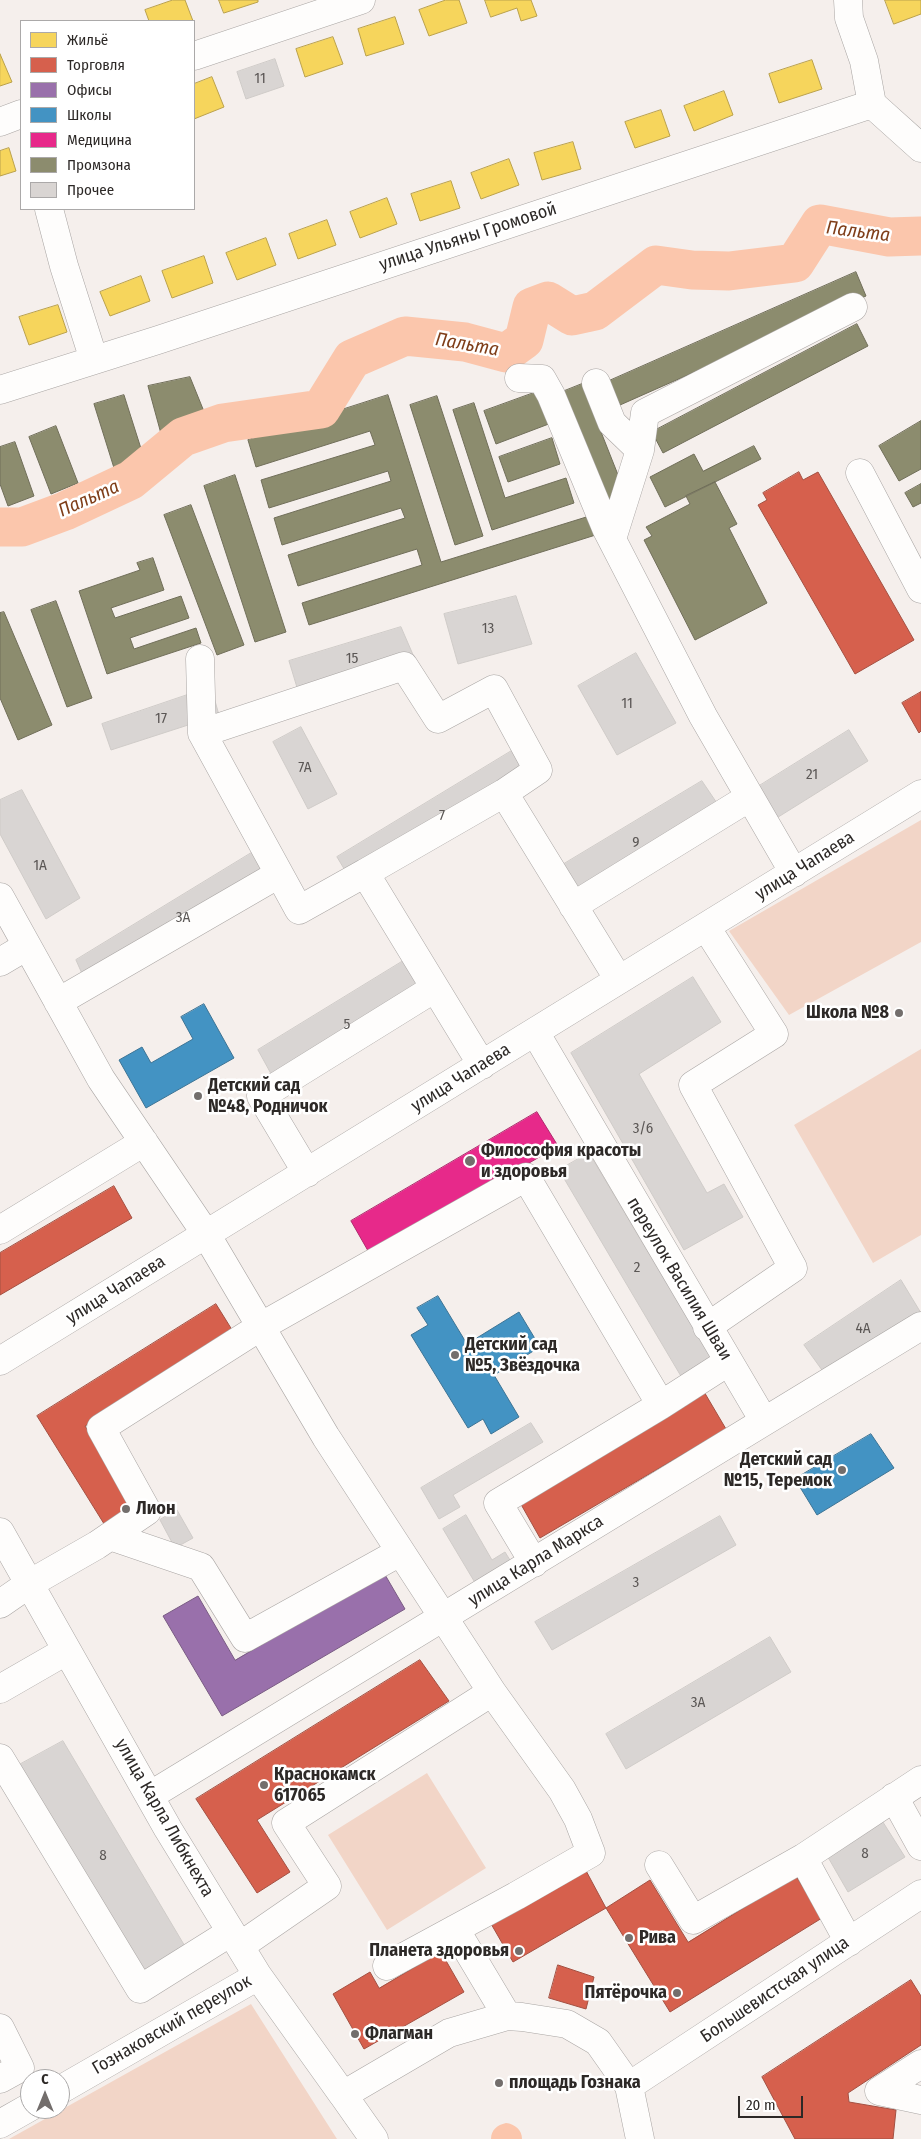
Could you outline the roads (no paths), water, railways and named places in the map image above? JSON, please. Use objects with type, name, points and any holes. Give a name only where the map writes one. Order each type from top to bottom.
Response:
[{"type":"street","points":[[195,56],[361,0]]},
{"type":"street","points":[[848,0],[849,18],[864,61],[872,104],[921,148]]},
{"type":"street","name":"улица Ульяны Громовой","points":[[0,390],[872,104]]},
{"type":"street","points":[[0,122],[20,114]]},
{"type":"street","points":[[49,210],[64,266],[94,360]]},
{"type":"street","points":[[612,539],[640,450],[646,413],[852,308]]},
{"type":"street","points":[[519,378],[542,379],[612,539],[703,716],[794,873]]},
{"type":"street","points":[[596,383],[612,423],[640,450]]},
{"type":"street","points":[[860,473],[921,589]]},
{"type":"street","points":[[200,659],[202,732],[299,910],[504,793],[538,770],[494,689],[438,718],[404,666],[202,732]]},
{"type":"street","points":[[504,793],[619,980]]},
{"type":"street","name":"улица Чапаева","points":[[0,1361],[921,794]]},
{"type":"street","points":[[573,906],[750,797]]},
{"type":"street","points":[[365,873],[482,1065]]},
{"type":"street","points":[[58,1002],[279,874]]},
{"type":"street","points":[[0,897],[101,1079],[206,1234],[326,1437],[443,1619],[562,1790],[578,1819],[591,1852],[516,1896],[387,1966]]},
{"type":"street","points":[[706,927],[774,1034],[693,1085],[793,1268],[707,1327]]},
{"type":"street","points":[[0,962],[27,946]]},
{"type":"street","points":[[307,1173],[261,1096],[435,988]]},
{"type":"street","name":"переулок Василия Шваи","points":[[535,1032],[728,1362],[750,1411]]},
{"type":"street","points":[[0,1230],[144,1142]]},
{"type":"street","points":[[0,1604],[147,1511],[101,1428],[260,1327],[526,1177],[661,1405]]},
{"type":"street","name":"улица Карла Маркса","points":[[151,1796],[534,1563],[750,1411],[921,1326]]},
{"type":"street","points":[[534,1563],[498,1503],[661,1405],[728,1362]]},
{"type":"street","name":"улица Карла Либкнехта","points":[[0,1532],[168,1829],[258,1976],[374,2139]]},
{"type":"street","points":[[110,1536],[201,1567],[245,1638],[400,1552]]},
{"type":"street","points":[[0,1689],[66,1651]]},
{"type":"street","points":[[0,1758],[140,1989],[236,1939],[327,1886],[286,1824],[492,1692]]},
{"type":"street","points":[[658,1866],[693,1920],[803,1858],[894,1796],[921,1780]]},
{"type":"street","points":[[894,1796],[921,1846]]},
{"type":"street","points":[[803,1858],[849,1942]]},
{"type":"street","name":"Большевистская улица","points":[[630,2086],[921,1894]]},
{"type":"street","points":[[455,1929],[507,2016]]},
{"type":"street","name":"Гознаковский переулок","points":[[70,2084],[258,1976]]},
{"type":"street","points":[[344,2095],[449,2033],[507,2016],[522,2017],[567,2024],[598,2042],[630,2086],[640,2139]]},
{"type":"street","points":[[0,2028],[20,2068],[0,2079]]},
{"type":"street","points":[[921,2064],[879,2091],[921,2100]]},
{"type":"street","points":[[0,2124],[20,2113]]},
{"type":"waterway","name":"Пальта","points":[[0,527],[22,527],[65,511],[131,480],[183,437],[223,423],[321,409],[352,359],[405,336],[465,342],[506,353],[524,340],[532,307],[548,301],[572,316],[595,311],[656,265],[692,270],[729,271],[795,263],[820,224],[889,237],[921,236]]},
{"type":"place","name":"Школа №8","points":[[899,1013]]},
{"type":"place","name":"Детский сад №48, Родничок","points":[[198,1096]]},
{"type":"place","name":"Философия красоты и здоровья","points":[[470,1161]]},
{"type":"place","name":"Детский сад №5, Звёздочка","points":[[455,1355]]},
{"type":"place","name":"Детский сад №15, Теремок","points":[[842,1470]]},
{"type":"place","name":"Лион","points":[[126,1509]]},
{"type":"place","name":"Краснокамск 617065","points":[[264,1785]]},
{"type":"place","name":"Рива","points":[[629,1938]]},
{"type":"place","name":"Планета здоровья","points":[[519,1951]]},
{"type":"place","name":"Пятёрочка","points":[[677,1993]]},
{"type":"place","name":"Флагман","points":[[355,2034]]},
{"type":"place","name":"площадь Гознака","points":[[499,2083]]}]
